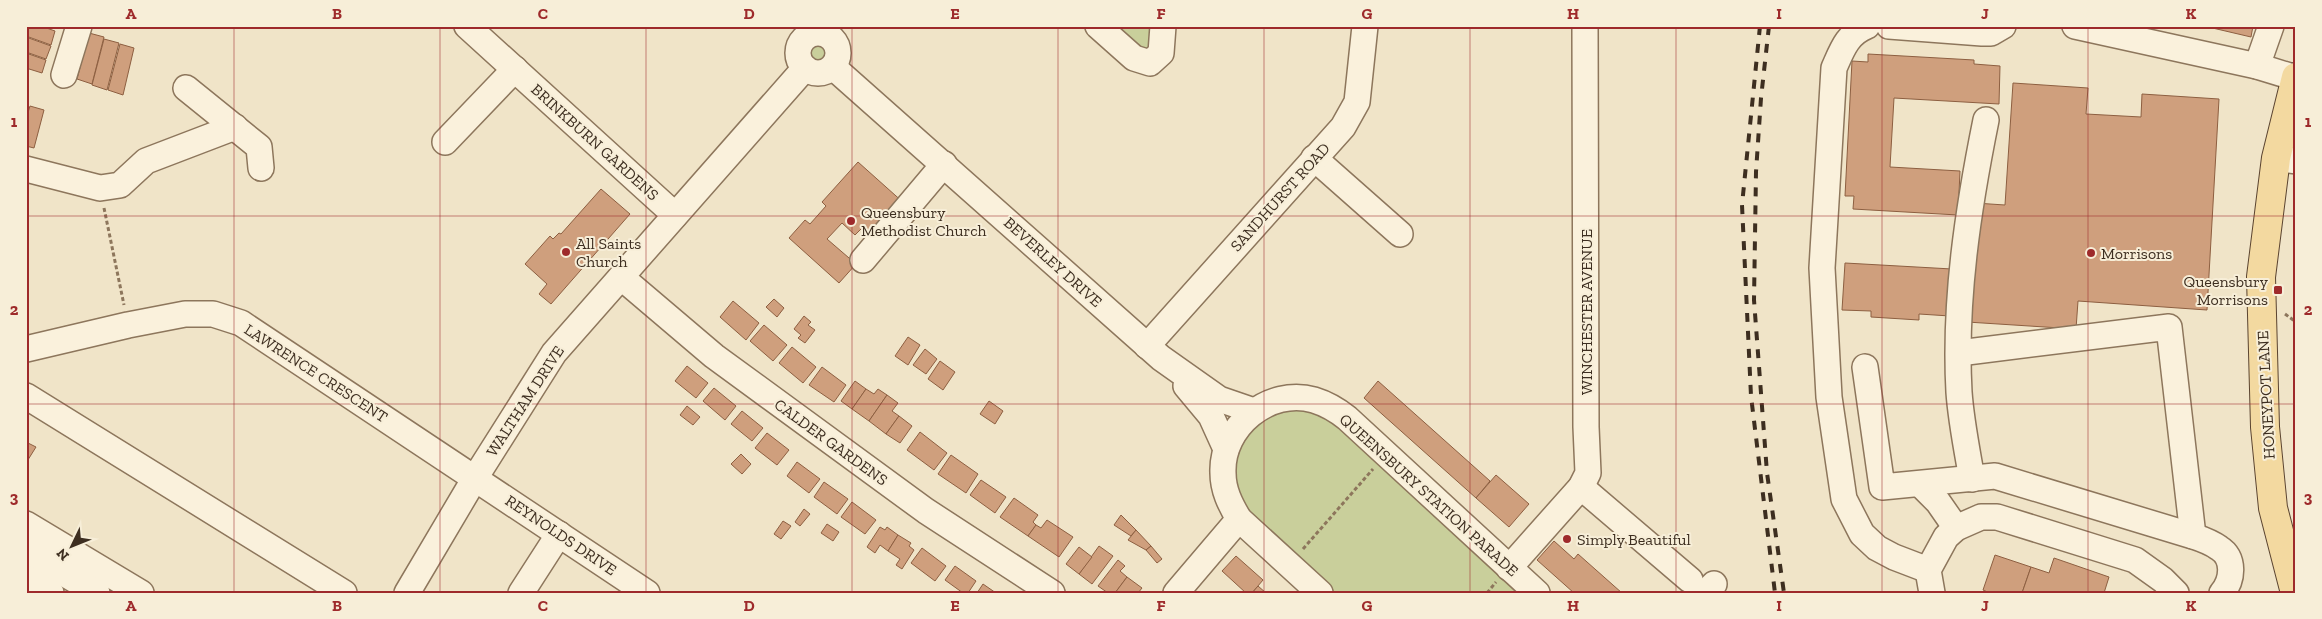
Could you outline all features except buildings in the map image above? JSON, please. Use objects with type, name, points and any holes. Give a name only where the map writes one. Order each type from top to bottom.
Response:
[{"type":"main road","name":"HONEYPOT LANE","points":[[2295,593],[2273,508],[2265,427],[2261,277],[2286,159],[2296,78]]},
{"type":"street","points":[[64,74],[79,26]]},
{"type":"street","name":"BRINKBURN GARDENS","points":[[467,26],[675,215]]},
{"type":"street","points":[[1098,26],[1134,58],[1150,63],[1161,53],[1163,26]]},
{"type":"street","name":"SANDHURST ROAD","points":[[1154,352],[1314,158],[1343,127],[1358,102],[1365,26]]},
{"type":"street","name":"WINCHESTER AVENUE","points":[[1509,568],[1576,493],[1588,473],[1586,427],[1585,26]]},
{"type":"street","points":[[1867,26],[1858,30],[1845,42],[1834,68],[1822,268],[1829,397],[1844,499],[1862,534],[1877,548],[1930,581],[1946,537],[1956,528],[1981,517],[1996,517],[2135,560],[2176,593]]},
{"type":"street","points":[[1889,26],[1982,33],[1991,33],[1999,27]]},
{"type":"street","points":[[2075,26],[2257,66],[2296,78]]},
{"type":"street","points":[[2257,66],[2271,26]]},
{"type":"street","points":[[837,32],[838,52],[833,67],[819,73],[805,68],[800,62],[795,33],[817,34],[837,32]]},
{"type":"street","name":"BEVERLEY DRIVE","points":[[833,67],[1154,352],[1219,399],[1254,411]]},
{"type":"street","name":"WALTHAM DRIVE","points":[[407,593],[475,478],[554,353],[805,68]]},
{"type":"street","points":[[445,142],[515,69]]},
{"type":"street","points":[[186,88],[259,148],[261,168]]},
{"type":"street","points":[[1972,479],[1960,394],[1959,353],[1970,199],[1986,120]]},
{"type":"street","points":[[26,169],[100,188],[120,185],[146,162],[235,127]]},
{"type":"street","points":[[1314,158],[1400,234]]},
{"type":"street","points":[[863,260],[944,164]]},
{"type":"street","name":"CALDER GARDENS","points":[[621,277],[714,356],[926,511],[1052,593]]},
{"type":"street","name":"LAWRENCE CRESCENT","points":[[26,349],[128,325],[185,314],[213,314],[241,323],[475,478]]},
{"type":"street","points":[[1959,353],[2169,327],[2193,536]]},
{"type":"street","name":"BEVERLEY DRIVE","points":[[1154,352],[1211,416],[1226,449]]},
{"type":"street","points":[[1865,367],[1882,487],[1921,485],[1995,476],[2193,536],[2220,548],[2228,558],[2231,569],[2230,581],[2222,593]]},
{"type":"street","points":[[26,396],[344,593]]},
{"type":"street","name":"QUEENSBURY STATION PARADE","points":[[1320,593],[1240,519],[1230,505],[1224,489],[1222,472],[1226,449],[1230,439],[1239,426],[1254,411],[1272,402],[1285,399],[1312,399],[1331,406],[1348,418],[1537,593]]},
{"type":"street","name":"REYNOLDS DRIVE","points":[[475,478],[647,593]]},
{"type":"street","points":[[1921,485],[1938,502],[1956,528]]},
{"type":"street","points":[[1576,493],[1697,587]]},
{"type":"street","points":[[1176,593],[1240,519]]},
{"type":"street","points":[[26,524],[141,593]]},
{"type":"street","points":[[521,593],[559,534]]},
{"type":"street","points":[[26,551],[97,593]]},
{"type":"street","points":[[26,578],[51,593]]},
{"type":"path","points":[[100,188],[128,325]]},
{"type":"path","points":[[2285,314],[2296,322]]},
{"type":"path","points":[[1289,564],[1386,454]]},
{"type":"green space","points":[[1106,26],[1156,26],[1149,48],[1137,51]]},
{"type":"green space","points":[[817,43],[825,46],[828,54],[825,62],[817,65],[809,62],[806,54],[809,46]]},
{"type":"green space","points":[[1303,410],[1322,415],[1338,425],[1531,593],[1331,593],[1237,501],[1232,463],[1238,445],[1265,417],[1283,411]]},
{"type":"railway","points":[[1760,26],[1742,205],[1751,396],[1775,593]]},
{"type":"railway","points":[[1769,26],[1761,98],[1756,172],[1754,300],[1767,473],[1784,593]]},
{"type":"place","name":"Queensbury Methodist Church","points":[[851,221]]},
{"type":"place","name":"All Saints Church","points":[[566,252]]},
{"type":"place","name":"Morrisons","points":[[2091,253]]},
{"type":"place","name":"Queensbury Morrisons","points":[[2278,290]]},
{"type":"place","name":"Simply Beautiful","points":[[1567,539]]}]
